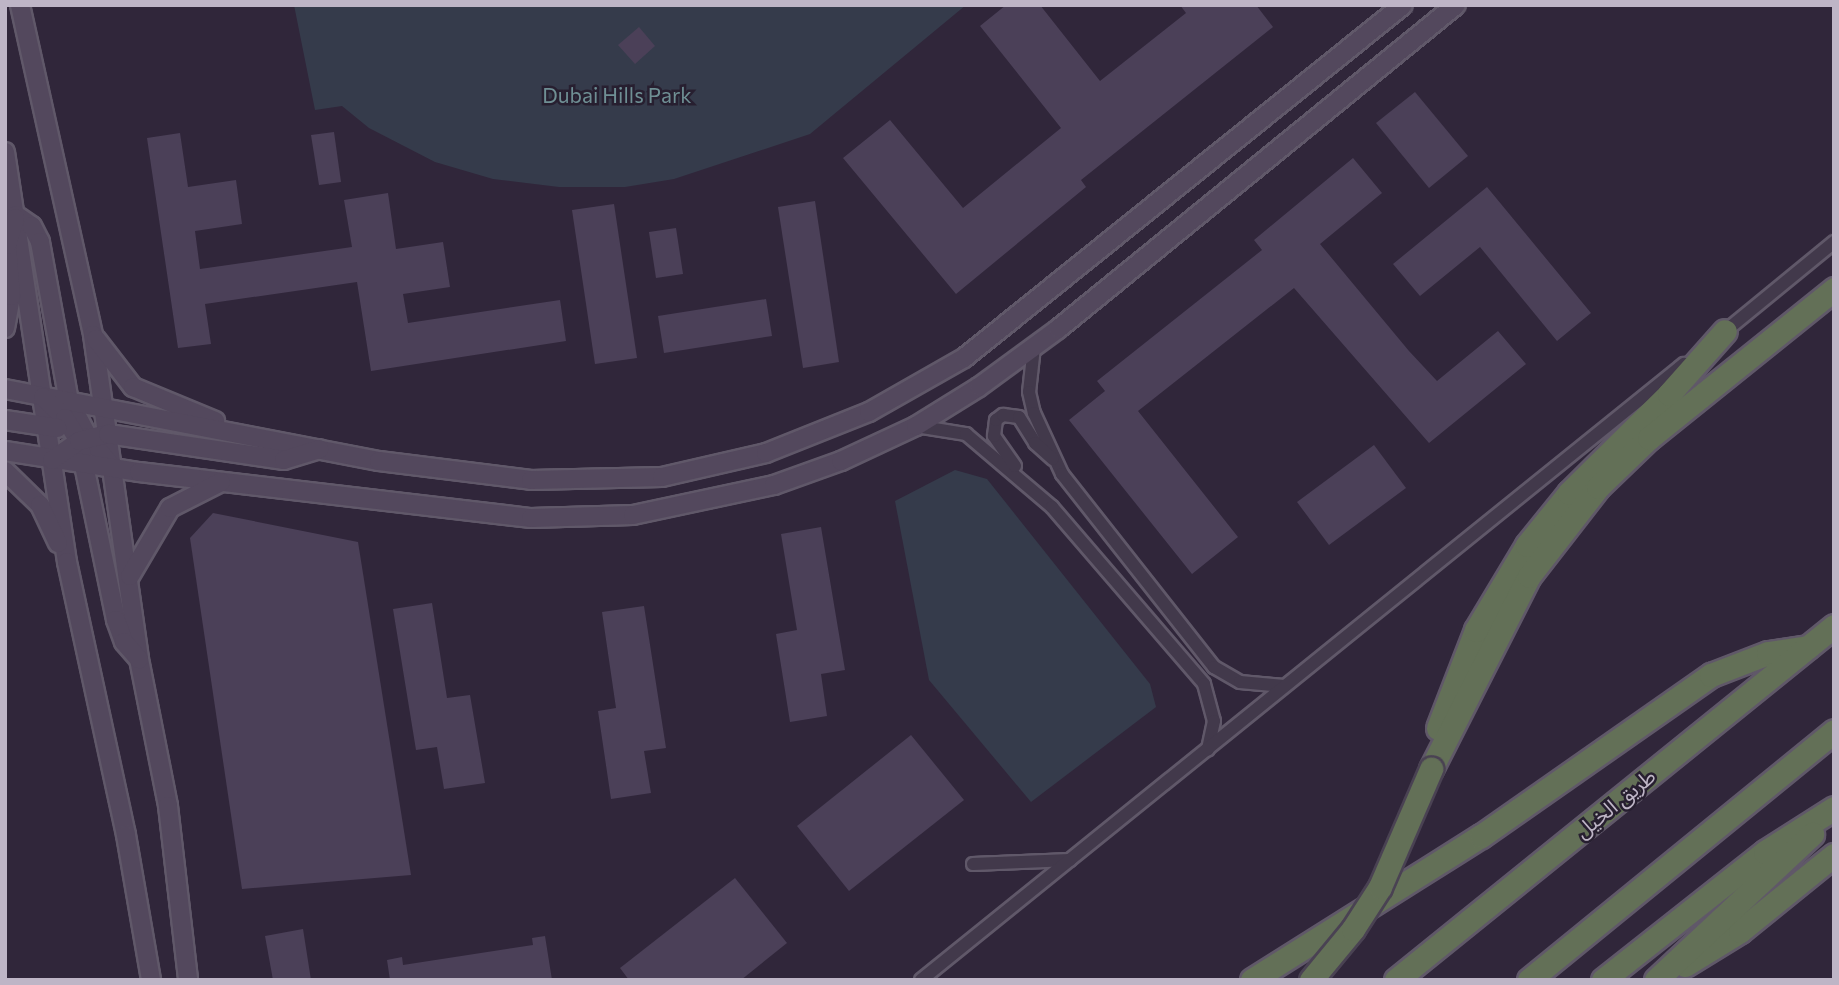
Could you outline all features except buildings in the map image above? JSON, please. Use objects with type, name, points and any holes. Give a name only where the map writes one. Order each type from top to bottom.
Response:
[{"type":"highway","points":[[1311,980],[1353,929],[1380,887],[1431,769],[1529,576],[1598,486],[1649,438],[1834,289]]},
{"type":"highway","points":[[1431,769],[1440,718],[1466,652],[1520,556],[1569,493],[1669,394],[1725,331]]},
{"type":"highway","name":"طريق الخيل","points":[[1396,980],[1834,626]]},
{"type":"highway","points":[[1252,980],[1481,836],[1711,674],[1768,653],[1808,647]]},
{"type":"highway","points":[[1529,980],[1834,731]]},
{"type":"highway","points":[[1659,977],[1834,811]]},
{"type":"highway","points":[[1603,980],[1765,852],[1834,811]]},
{"type":"highway","points":[[1659,977],[1740,932],[1834,855]]},
{"type":"main road","points":[[20,5],[93,335],[130,576],[139,659],[168,806],[188,980]]},
{"type":"main road","points":[[5,389],[227,428],[318,449],[456,472],[592,481],[662,477],[709,467],[822,434],[906,394],[983,345],[1403,5]]},
{"type":"main road","points":[[5,451],[114,469],[531,518],[633,514],[774,485],[841,461],[916,426],[1034,347],[1457,5]]},
{"type":"main road","points":[[5,152],[66,562],[126,835],[151,980]]},
{"type":"main road","points":[[5,327],[11,296],[7,245],[16,215]]},
{"type":"main road","points":[[16,215],[32,226],[40,243],[69,401],[79,432],[116,620],[124,642],[139,659]]},
{"type":"main road","points":[[93,335],[133,387],[199,412],[227,428]]},
{"type":"main road","points":[[43,396],[114,469]]},
{"type":"main road","points":[[52,460],[104,408]]},
{"type":"main road","points":[[5,421],[284,460],[318,449]]},
{"type":"main road","points":[[5,471],[40,505],[66,562]]},
{"type":"main road","points":[[130,576],[170,508],[221,482]]},
{"type":"street","points":[[921,980],[1834,242]]},
{"type":"street","points":[[1034,347],[1029,392],[1053,459]]},
{"type":"street","points":[[1208,749],[1213,707],[1198,675],[1026,481],[994,436],[996,420],[1003,415],[1019,417],[1035,443],[1053,459],[1214,667],[1248,684],[1284,686]]},
{"type":"street","points":[[916,426],[966,435],[1026,481]]},
{"type":"street","points":[[973,864],[1070,860]]},
{"type":"green space","name":"Dubai Hills Park","points":[[294,5],[966,5],[810,134],[674,179],[625,187],[559,187],[493,179],[435,162],[369,128],[342,106],[315,110]]},
{"type":"green space","points":[[955,470],[987,479],[1150,684],[1156,707],[1031,802],[929,680],[895,501]]}]
